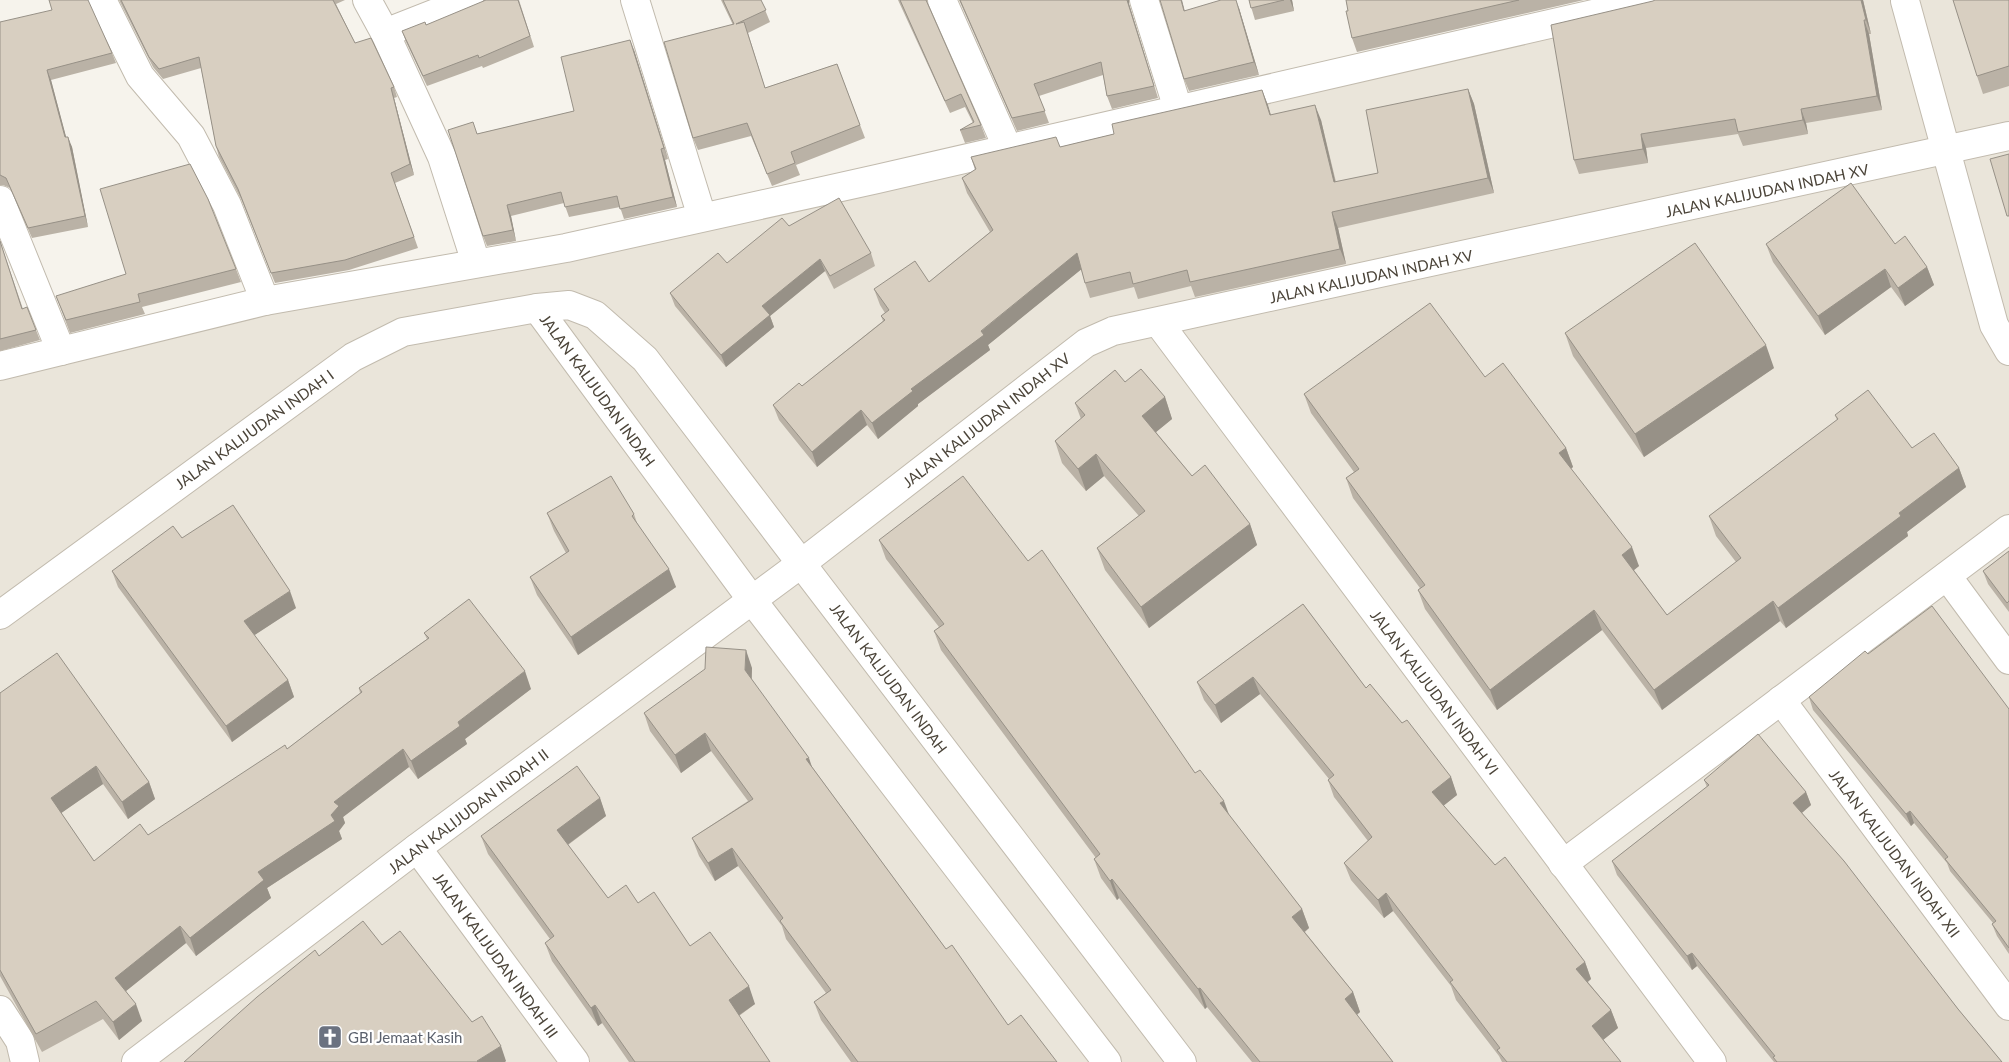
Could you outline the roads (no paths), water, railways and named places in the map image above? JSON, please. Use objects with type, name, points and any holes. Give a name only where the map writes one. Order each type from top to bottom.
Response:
[{"type":"street","points":[[102,0],[140,76],[191,136],[227,205],[265,301]]},
{"type":"street","points":[[367,0],[385,33],[442,157],[476,264]]},
{"type":"street","points":[[385,33],[469,0]]},
{"type":"street","points":[[635,0],[702,218]]},
{"type":"street","points":[[942,0],[1008,149]]},
{"type":"street","points":[[1144,0],[1178,109]]},
{"type":"street","points":[[0,366],[265,301],[566,248],[702,218],[1654,0]]},
{"type":"street","points":[[1905,1],[1944,151],[1994,325],[2009,351]]},
{"type":"street","name":"JALAN KALIJUDAN INDAH XV","points":[[802,563],[1086,343],[1112,331],[2009,136]]},
{"type":"street","points":[[0,200],[61,351]]},
{"type":"street","name":"JALAN KALIJUDAN INDAH","points":[[537,308],[569,305],[595,315],[645,359],[1182,1062]]},
{"type":"street","name":"JALAN KALIJUDAN INDAH","points":[[537,308],[752,600],[1107,1062]]},
{"type":"street","name":"JALAN KALIJUDAN INDAH I","points":[[0,614],[354,357],[403,332],[537,308]]},
{"type":"street","name":"JALAN KALIJUDAN INDAH VI","points":[[1158,322],[1712,1062]]},
{"type":"street","points":[[1563,864],[2009,529]]},
{"type":"street","name":"JALAN KALIJUDAN INDAH II","points":[[136,1062],[417,848],[802,563]]},
{"type":"street","points":[[1947,576],[2009,660]]},
{"type":"street","name":"JALAN KALIJUDAN INDAH XII","points":[[1781,700],[2009,1006]]},
{"type":"street","name":"JALAN KALIJUDAN INDAH III","points":[[417,848],[575,1062]]},
{"type":"street","points":[[0,1010],[20,1041],[26,1062]]},
{"type":"street","points":[[0,1028],[26,1062]]},
{"type":"place","name":"GBI Jemaat Kasih","points":[[330,1037]]}]
